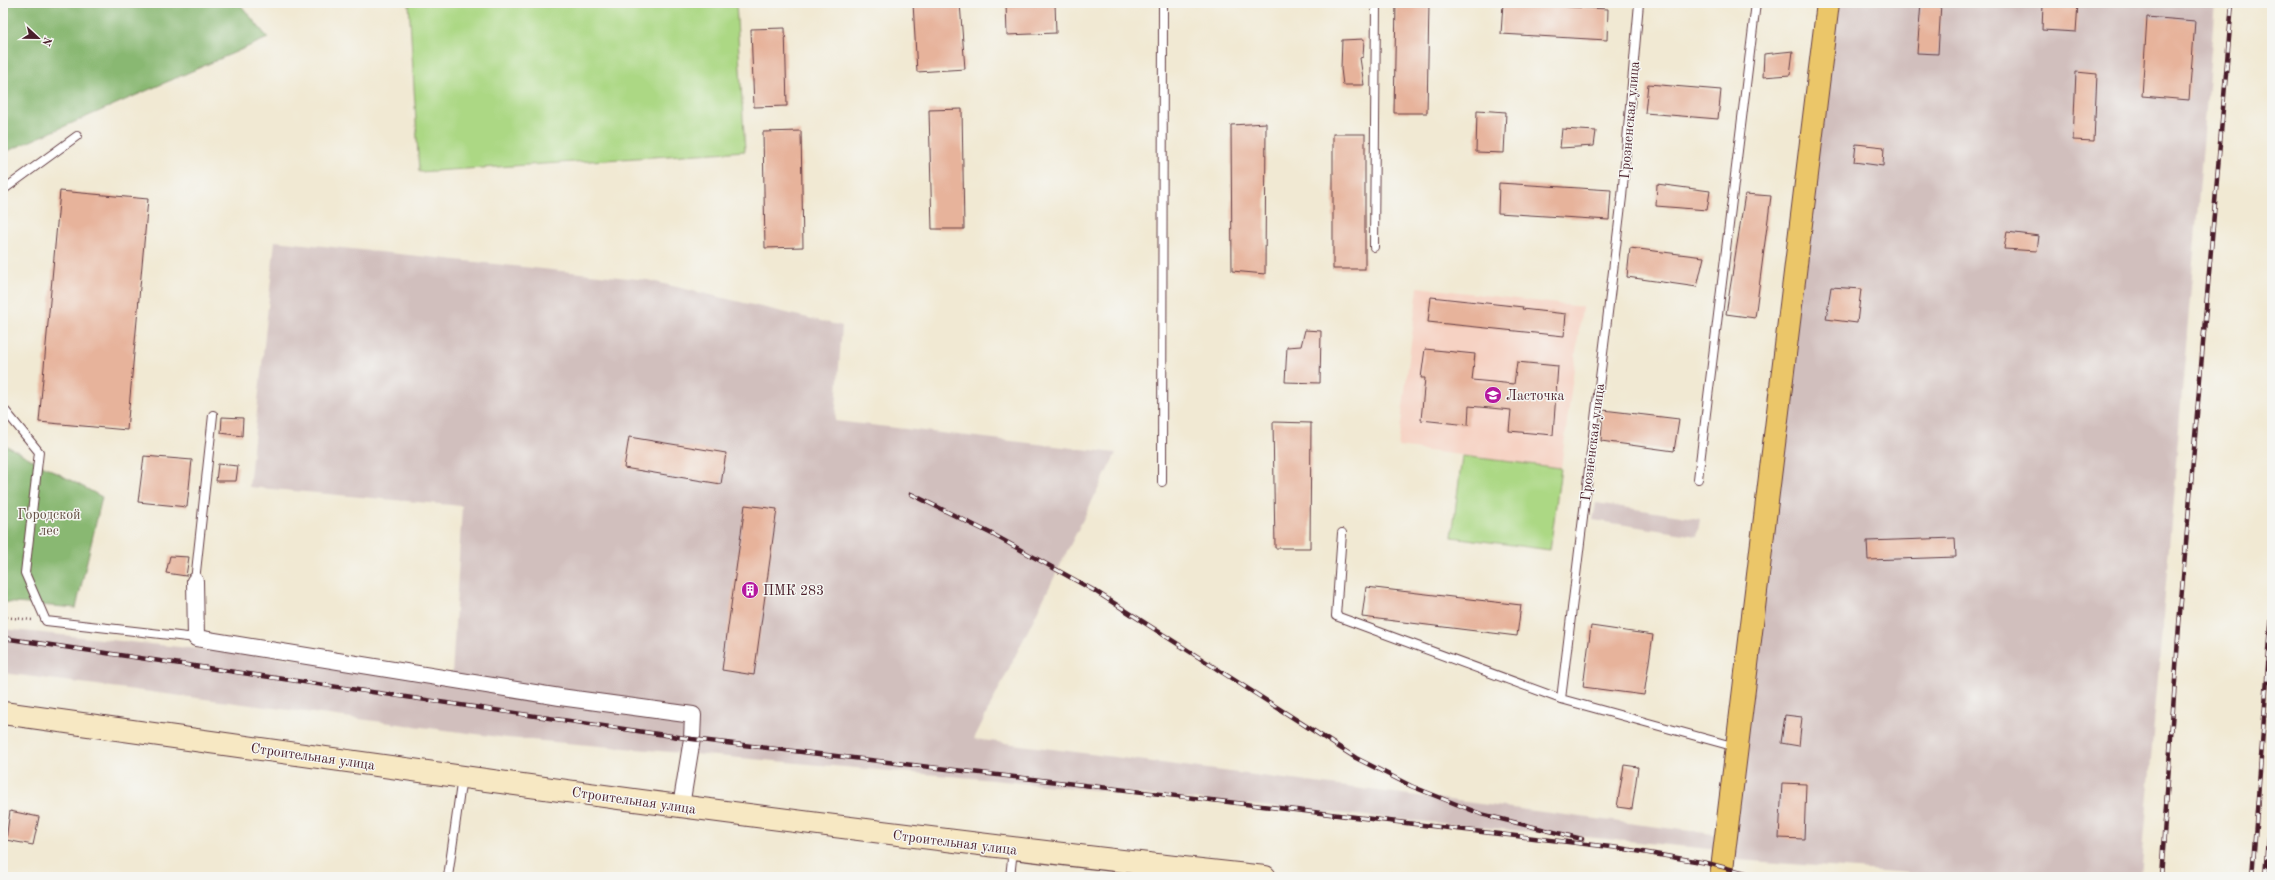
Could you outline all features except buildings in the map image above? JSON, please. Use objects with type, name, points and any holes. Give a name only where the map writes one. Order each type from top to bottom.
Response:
[{"type":"main road","points":[[1721,877],[1828,3]]},
{"type":"street","points":[[195,581],[196,638],[560,697],[693,715],[692,739],[681,806]]},
{"type":"street","name":"Строительная улица","points":[[3,713],[462,777],[1013,850],[1265,877]]},
{"type":"lane","points":[[1162,482],[1163,3]]},
{"type":"lane","points":[[1374,248],[1376,3]]},
{"type":"lane","name":"Грозненская улица","points":[[1561,699],[1622,197],[1639,3]]},
{"type":"lane","points":[[1698,479],[1756,3]]},
{"type":"lane","points":[[3,190],[78,136]]},
{"type":"lane","points":[[3,408],[39,452],[25,573],[46,621],[196,638]]},
{"type":"lane","points":[[195,581],[213,415]]},
{"type":"lane","points":[[1342,533],[1336,616],[1561,699],[1737,748]]},
{"type":"lane","points":[[448,877],[462,777]]},
{"type":"lane","points":[[1010,877],[1013,850]]},
{"type":"path","points":[[3,616],[46,621]]},
{"type":"shaded area","points":[[1823,3],[2215,3],[2141,877],[1961,877],[1725,859]]},
{"type":"shaded area","points":[[275,241],[647,280],[842,326],[835,421],[1116,453],[974,739],[1721,835],[1720,850],[972,778],[507,738],[3,673],[3,629],[452,675],[462,506],[249,487]]},
{"type":"shaded area","points":[[1418,287],[1582,307],[1561,468],[1398,447]]},
{"type":"shaded area","points":[[1596,503],[1700,519],[1697,536],[1593,520]]},
{"type":"green space","points":[[3,3],[239,3],[268,38],[3,153]]},
{"type":"green space","points":[[409,3],[736,3],[745,151],[419,172]]},
{"type":"green space","name":"Городской лес","points":[[3,444],[102,497],[76,608],[3,602]]},
{"type":"green space","points":[[1462,456],[1561,468],[1550,550],[1452,537]]},
{"type":"railway","points":[[2161,877],[2179,625],[2232,3]]},
{"type":"railway","points":[[911,494],[992,534],[1095,591],[1356,758],[1411,786],[1481,814],[1582,839]]},
{"type":"railway","points":[[2252,877],[2272,612]]},
{"type":"railway","points":[[3,638],[692,739],[1619,848],[1707,863],[1761,877]]},
{"type":"railway","points":[[2265,877],[2272,788]]},
{"type":"place","name":"Ласточка","points":[[1493,395]]},
{"type":"place","name":"ПМК 283","points":[[750,590]]}]
